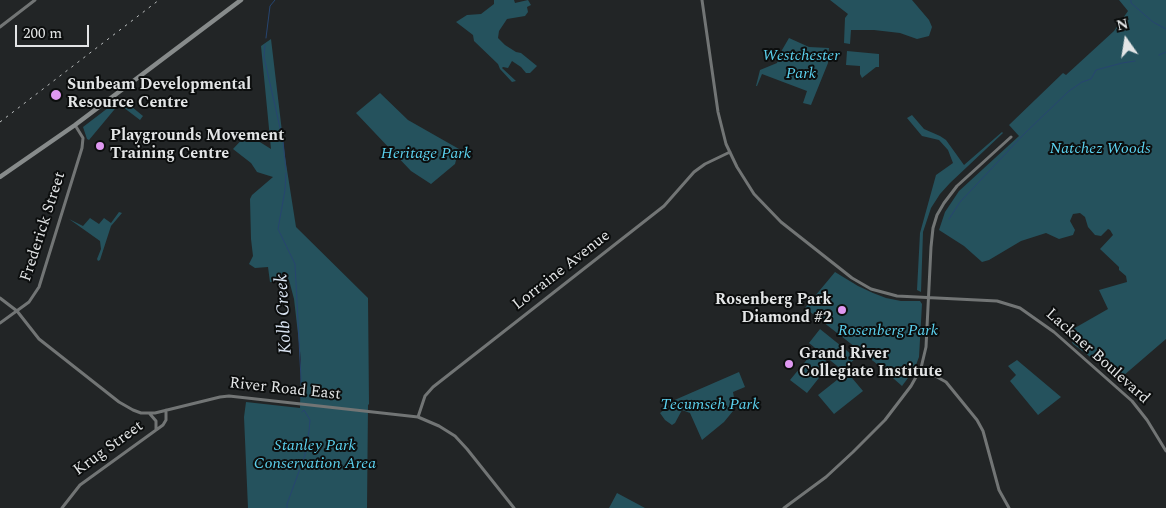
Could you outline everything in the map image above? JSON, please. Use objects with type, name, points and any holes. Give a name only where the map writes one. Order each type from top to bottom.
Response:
[{"type":"main road","points":[[0,177],[76,125],[241,0]]},
{"type":"street","points":[[0,27],[35,0]]},
{"type":"street","name":"Lackner Boulevard","points":[[702,0],[718,112],[726,144],[745,181],[780,222],[852,278],[871,289],[897,296],[997,301],[1023,310],[1054,332],[1132,401],[1147,420],[1166,451]]},
{"type":"street","name":"Frederick Street","points":[[0,323],[29,302],[36,293],[54,242],[82,148],[83,138],[76,125]]},
{"type":"street","points":[[784,508],[826,477],[868,438],[906,392],[921,368],[926,347],[932,240],[937,215],[957,186],[1011,137]]},
{"type":"street","name":"Lorraine Avenue","points":[[418,417],[425,396],[433,387],[664,206],[694,172],[710,161],[730,152]]},
{"type":"street","name":"River Road East","points":[[0,298],[17,311],[39,339],[118,402],[133,410],[149,413],[220,396],[229,396],[418,417],[439,426],[455,436],[514,508]]},
{"type":"street","points":[[921,368],[946,382],[980,425],[997,486],[1009,508]]},
{"type":"street","name":"Krug Street","points":[[62,508],[80,486],[156,430],[166,420],[166,410]]},
{"type":"street","points":[[149,413],[156,421],[156,430]]},
{"type":"green space","points":[[494,0],[514,0],[515,3],[528,0],[531,5],[527,7],[528,12],[525,16],[507,19],[499,31],[498,38],[505,45],[521,53],[537,66],[530,73],[526,73],[512,61],[508,68],[502,68],[516,81],[512,82],[498,64],[474,41],[473,35],[456,22],[467,15],[481,14],[494,4]]},
{"type":"green space","points":[[830,0],[912,0],[929,20],[932,27],[929,36],[917,39],[900,33],[851,30],[850,44],[844,43],[845,18],[848,14]]},
{"type":"green space","name":"Natchez Woods","points":[[1119,0],[1166,0],[1166,339],[1123,376],[1093,359],[1072,342],[1075,333],[1073,329],[1108,309],[1099,290],[1127,282],[1126,276],[1119,270],[1119,267],[1100,249],[1113,235],[1110,230],[1108,229],[1101,236],[1095,235],[1088,227],[1085,217],[1080,213],[1073,214],[1070,221],[1075,230],[1073,235],[1059,239],[1046,233],[1021,241],[989,260],[982,262],[964,246],[939,230],[945,212],[959,191],[1019,136],[1009,125],[1063,73],[1066,75],[1114,31],[1128,11]]},
{"type":"green space","name":"Westchester Park","points":[[789,38],[809,47],[829,48],[828,63],[811,105],[803,103],[807,91],[762,74],[756,86],[760,70],[777,63]]},
{"type":"green space","name":"Stanley Park Conservation Area","points":[[271,39],[285,157],[296,227],[368,298],[369,404],[367,508],[248,508],[244,417],[246,402],[300,408],[301,360],[294,299],[289,280],[270,282],[268,267],[255,268],[249,264],[253,256],[250,199],[252,195],[273,177],[257,172],[251,163],[233,149],[247,134],[271,149],[261,46]]},
{"type":"green space","points":[[847,51],[879,54],[879,67],[876,67],[862,78],[860,66],[846,65]]},
{"type":"green space","name":"Heritage Park","points":[[380,93],[408,120],[459,149],[455,164],[431,184],[411,171],[356,113]]},
{"type":"green space","points":[[121,98],[143,116],[140,120],[119,104],[89,140],[87,139],[83,127]]},
{"type":"green space","points":[[912,115],[924,129],[946,140],[964,165],[1003,133],[950,183],[931,208],[923,232],[921,292],[917,290],[920,233],[936,175],[953,163],[948,150],[939,140],[922,136],[907,118]]},
{"type":"green space","points":[[119,212],[122,213],[111,226],[100,260],[98,261],[101,249],[100,241],[69,219],[83,226],[90,218],[99,224],[104,218],[111,223]]},
{"type":"green space","name":"Rosenberg Park","points":[[835,272],[858,286],[886,298],[901,301],[920,301],[922,304],[919,357],[914,370],[902,386],[805,308]]},
{"type":"green space","points":[[820,329],[856,358],[842,370],[809,343]]},
{"type":"green space","points":[[814,351],[830,364],[807,393],[790,380]]},
{"type":"green space","points":[[1017,360],[1061,397],[1038,415],[1010,381],[1016,375],[1008,366]]},
{"type":"green space","name":"Tecumseh Park","points":[[739,372],[745,387],[733,392],[735,403],[733,411],[724,422],[702,440],[690,413],[682,410],[672,425],[660,413],[671,404],[670,402]]},
{"type":"green space","points":[[847,372],[863,391],[834,414],[818,395]]},
{"type":"green space","points":[[617,493],[645,508],[609,508]]},
{"type":"waterway","name":"Kolb Creek","points":[[266,38],[270,6],[275,0]]},
{"type":"waterway","name":"Kolb Creek","points":[[1131,0],[1131,3],[1153,22],[1166,29]]},
{"type":"waterway","name":"Kolb Creek","points":[[265,45],[264,57],[283,141],[286,170]]},
{"type":"waterway","points":[[1159,55],[1166,52]]},
{"type":"waterway","points":[[949,219],[960,202],[1025,133],[1069,91],[1082,82],[1091,79],[1096,70],[1135,61]]},
{"type":"waterway","name":"Kolb Creek","points":[[286,173],[278,229],[295,264],[302,398]]},
{"type":"waterway","name":"Kolb Creek","points":[[287,508],[305,455],[309,431],[310,420],[304,410],[302,412]]},
{"type":"railway","points":[[0,122],[159,0]]},
{"type":"place","name":"Sunbeam Developmental Resource Centre","points":[[56,95]]},
{"type":"place","name":"Playgrounds Movement Training Centre","points":[[100,146]]},
{"type":"place","name":"Rosenberg Park Diamond #2","points":[[842,310]]},
{"type":"place","name":"Grand River Collegiate Institute","points":[[789,364]]}]
